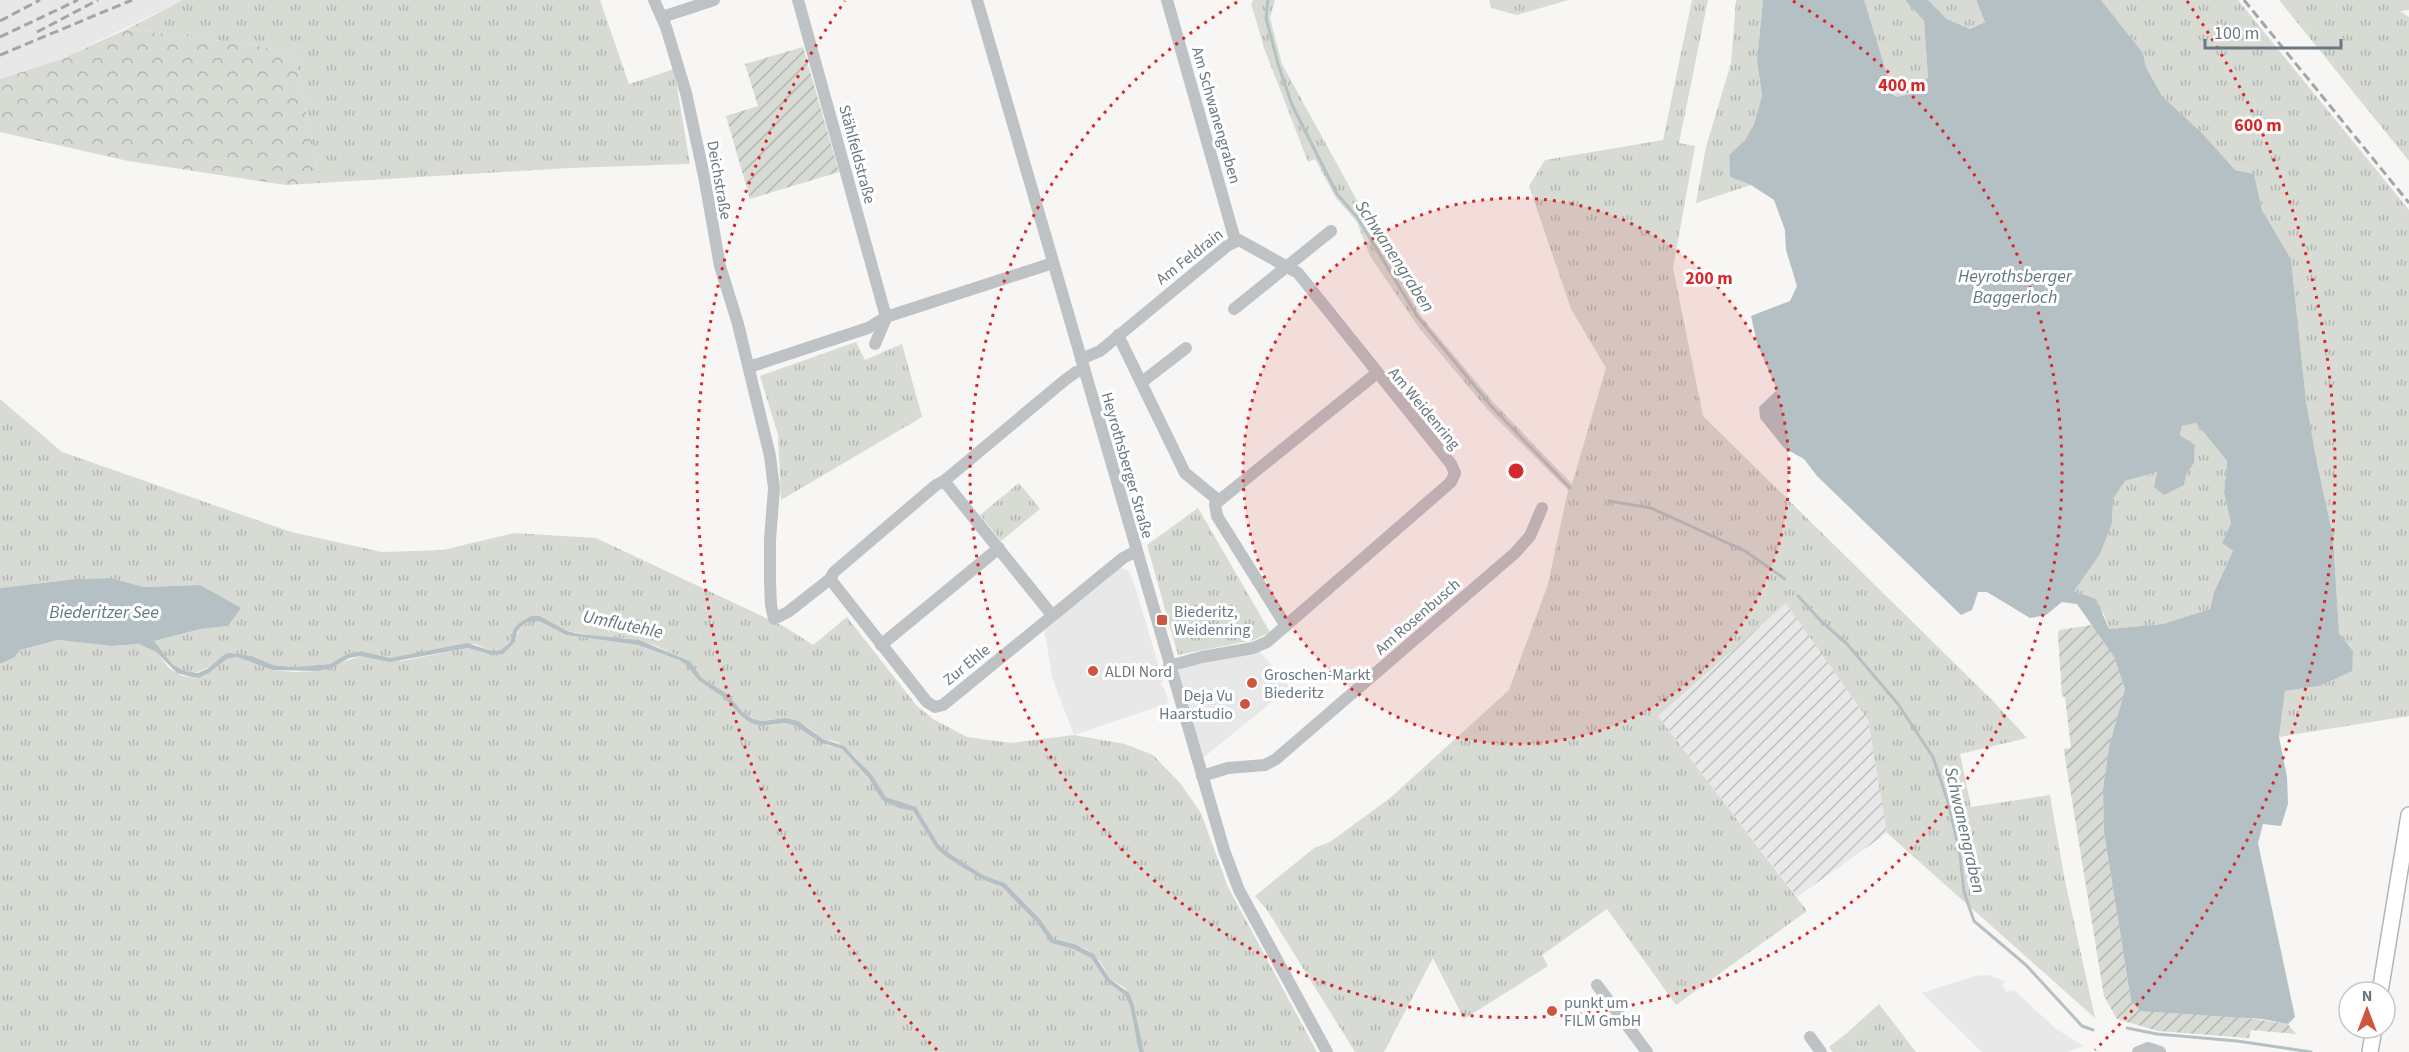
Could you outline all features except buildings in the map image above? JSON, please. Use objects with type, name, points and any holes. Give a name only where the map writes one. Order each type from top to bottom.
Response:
[{"type":"main road","points":[[2382,980],[2409,815]]},
{"type":"street","name":"Deichstraße","points":[[654,0],[662,17],[686,93],[720,267],[763,420],[773,474],[770,572],[771,605],[774,619],[788,612],[830,579]]},
{"type":"street","points":[[662,17],[714,0]]},
{"type":"street","name":"Stählfeldstraße","points":[[798,0],[886,317]]},
{"type":"street","name":"Heyrothsberger Straße","points":[[977,0],[1169,666],[1234,880],[1327,1052]]},
{"type":"street","name":"Am Schwanengraben","points":[[1167,0],[1235,240]]},
{"type":"street","points":[[1234,309],[1331,231]]},
{"type":"street","name":"Am Feldrain","points":[[1082,364],[1235,240],[1243,241],[1298,273],[1377,373]]},
{"type":"street","points":[[749,367],[868,328],[886,317],[1053,263]]},
{"type":"street","points":[[874,344],[886,317]]},
{"type":"street","points":[[1118,335],[1185,473],[1218,500],[1214,507],[1216,515],[1286,626]]},
{"type":"street","points":[[1142,382],[1186,348]]},
{"type":"street","points":[[830,579],[834,572],[936,485],[944,481],[1076,372],[1082,364]]},
{"type":"street","name":"Am Weidenring","points":[[1169,666],[1260,646],[1267,642],[1451,482],[1455,476],[1451,464],[1377,373],[1218,500]]},
{"type":"street","points":[[944,481],[1052,615]]},
{"type":"street","name":"Am Rosenbusch","points":[[1202,776],[1228,768],[1265,765],[1276,759],[1515,553],[1530,536],[1542,508]]},
{"type":"street","points":[[881,645],[999,548]]},
{"type":"street","name":"Zur Ehle","points":[[830,579],[927,702],[935,707],[943,705],[1123,558],[1136,551]]},
{"type":"street","points":[[1597,985],[1647,1052]]},
{"type":"street","points":[[1810,1036],[1821,1052]]},
{"type":"shaded area","points":[[0,0],[183,0],[59,60],[0,79]]},
{"type":"shaded area","points":[[1120,568],[1128,570],[1134,583],[1163,681],[1160,682],[1169,703],[1074,735],[1053,680],[1044,629]]},
{"type":"shaded area","points":[[1786,602],[1868,720],[1887,833],[1797,897],[1658,716]]},
{"type":"shaded area","points":[[1260,651],[1290,687],[1203,758],[1178,672],[1183,667]]},
{"type":"shaded area","points":[[1988,975],[2005,981],[2002,986],[2007,992],[2014,990],[2055,1028],[2083,1046],[2068,1052],[1982,1052],[1922,993],[1975,976]]},
{"type":"green space","points":[[183,0],[600,0],[629,84],[674,69],[690,164],[569,168],[320,183],[295,54],[253,45],[127,29]]},
{"type":"green space","points":[[1254,0],[1275,0],[1270,18],[1282,64],[1420,315],[1494,403],[1572,484],[1606,368],[1571,309],[1529,186],[1545,160],[1663,140],[1692,0],[1708,0],[1679,143],[1695,146],[1673,268],[1703,416],[1994,702],[2027,738],[1960,754],[1971,807],[2050,795],[2064,876],[2095,1018],[1887,833],[1868,720],[1786,603],[1658,716],[1807,911],[1676,1005],[1607,909],[1542,955],[1548,966],[1464,1019],[1433,958],[1384,1052],[1355,1052],[1267,910],[1255,896],[1314,848],[1330,842],[1390,798],[1509,690],[1548,584],[1568,490],[1487,409],[1419,328],[1370,256],[1357,222],[1336,198],[1315,159],[1308,162],[1264,48],[1251,3]]},
{"type":"green space","points":[[1489,0],[1568,0],[1517,15],[1491,8]]},
{"type":"green space","points":[[1736,0],[1763,0],[1757,60],[1762,96],[1754,124],[1745,140],[1729,155],[1730,177],[1751,185],[1696,203],[1706,147],[1731,63]]},
{"type":"green space","points":[[1864,0],[1905,0],[1924,21],[1928,77],[1915,93],[1896,97],[1884,87]]},
{"type":"green space","points":[[1928,0],[1976,0],[1985,22],[1970,29],[1947,19]]},
{"type":"green space","points":[[2101,0],[2238,0],[2409,210],[2409,716],[2279,737],[2285,691],[2320,686],[2351,671],[2353,651],[2339,633],[2333,536],[2306,401],[2291,259],[2262,210],[2254,174],[2235,170],[2203,134],[2162,96],[2146,67],[2143,53]]},
{"type":"green space","points":[[2279,0],[2409,0],[2409,10],[2400,11],[2409,17],[2409,161]]},
{"type":"green space","points":[[127,29],[253,45],[295,54],[320,183],[286,185],[128,161],[0,132],[0,79],[59,60]]},
{"type":"green space","points":[[803,47],[839,172],[750,199],[726,116],[758,106],[745,64]]},
{"type":"green space","points":[[856,342],[865,360],[902,344],[922,417],[781,500],[778,435],[760,376]]},
{"type":"green space","points":[[0,399],[62,452],[291,532],[382,552],[443,550],[514,533],[596,538],[785,627],[813,645],[847,617],[916,705],[933,719],[967,737],[1011,743],[1074,735],[1125,744],[1153,755],[1180,783],[1201,813],[1228,887],[1317,1052],[1144,1052],[1134,1005],[1125,988],[1110,979],[1100,961],[1086,949],[1054,939],[1041,920],[1005,883],[983,875],[939,845],[916,808],[886,797],[856,757],[837,742],[823,739],[808,727],[775,719],[761,721],[754,719],[743,712],[726,693],[702,678],[690,661],[654,645],[625,638],[609,638],[567,631],[540,616],[531,616],[513,630],[511,641],[501,650],[492,651],[475,644],[390,658],[361,651],[347,654],[330,664],[294,667],[273,665],[225,654],[204,670],[186,672],[170,662],[154,641],[201,629],[228,626],[200,585],[144,587],[111,578],[76,579],[0,588]]},
{"type":"green space","points":[[2196,423],[2227,461],[2224,493],[2231,523],[2222,543],[2233,551],[2214,592],[2210,609],[2163,624],[2109,629],[2104,614],[2074,591],[2112,523],[2113,499],[2125,481],[2157,472],[2184,485],[2186,475],[2194,463],[2195,445],[2180,435],[2182,426]]},
{"type":"green space","points":[[1019,483],[1040,509],[1001,541],[980,515]]},
{"type":"green space","points":[[1198,508],[1270,632],[1254,640],[1178,655],[1147,545]]},
{"type":"green space","points":[[532,621],[539,621],[566,635],[638,645],[679,660],[699,681],[723,697],[740,715],[768,726],[785,723],[796,726],[828,746],[842,749],[890,804],[913,811],[936,848],[946,857],[981,879],[1002,887],[1037,923],[1051,943],[1073,949],[1091,958],[1107,982],[1125,995],[1130,1006],[1139,1052],[0,1052],[0,664],[15,657],[20,650],[58,640],[112,646],[139,644],[156,652],[169,668],[182,676],[199,678],[227,659],[237,657],[272,670],[318,671],[360,656],[402,661],[468,648],[492,655],[515,643],[520,629]]},
{"type":"green space","points":[[2092,625],[2114,657],[2125,689],[2109,747],[2103,789],[2104,832],[2131,1001],[2288,1024],[2296,1034],[2251,1030],[2249,1038],[2158,1031],[2117,1019],[2104,996],[2064,749],[2071,748],[2065,697],[2062,696],[2058,635],[2059,630]]},
{"type":"green space","points":[[1879,1004],[1916,1052],[1862,1052],[1847,1033]]},
{"type":"green space","points":[[1847,1033],[1862,1052],[1833,1052],[1829,1047]]},
{"type":"water","name":"Heyrothsberger Baggerloch","points":[[1763,0],[1864,0],[1888,78],[1884,87],[1896,97],[1915,93],[1928,77],[1924,21],[1905,0],[1928,0],[1947,19],[1970,29],[1985,22],[1976,0],[2101,0],[2143,53],[2146,67],[2162,96],[2203,134],[2235,170],[2254,174],[2262,210],[2291,259],[2306,401],[2333,536],[2339,633],[2353,651],[2352,671],[2320,686],[2285,691],[2279,737],[2287,777],[2288,804],[2281,826],[2263,824],[2258,843],[2295,1017],[2288,1024],[2262,1019],[2141,1011],[2131,1001],[2104,832],[2103,789],[2109,747],[2125,689],[2114,657],[2077,604],[2062,602],[2046,615],[2030,618],[1987,592],[1978,592],[1972,610],[1961,615],[1817,476],[1804,459],[1784,448],[1760,418],[1759,407],[1777,390],[1757,343],[1751,316],[1790,301],[1797,286],[1786,250],[1785,230],[1774,200],[1751,185],[1730,177],[1729,155],[1745,140],[1754,124],[1762,96],[1757,60]],"holes":[[[2196,423],[2227,461],[2224,493],[2231,523],[2222,543],[2233,551],[2214,592],[2210,609],[2163,624],[2109,629],[2096,599],[2074,591],[2100,554],[2112,523],[2113,499],[2125,481],[2157,472],[2154,487],[2164,495],[2184,485],[2186,475],[2194,463],[2195,445],[2180,435],[2182,426]]]},
{"type":"water","name":"Biederitzer See","points":[[111,578],[144,587],[200,585],[241,608],[228,626],[201,629],[154,641],[172,664],[184,671],[198,673],[207,669],[225,654],[230,653],[251,656],[273,665],[294,667],[330,664],[347,654],[361,651],[390,658],[467,643],[492,651],[501,650],[511,641],[513,630],[518,624],[531,616],[540,616],[567,631],[580,634],[639,640],[690,661],[702,678],[726,693],[743,712],[753,719],[761,721],[785,718],[798,721],[823,739],[844,746],[872,775],[886,797],[916,807],[939,845],[983,875],[1005,883],[1041,920],[1054,939],[1074,944],[1094,954],[1110,979],[1129,993],[1134,1005],[1144,1052],[1139,1052],[1130,1006],[1125,995],[1107,982],[1091,958],[1073,949],[1051,943],[1037,923],[1002,887],[981,879],[946,857],[936,848],[913,811],[899,808],[882,800],[869,779],[842,749],[821,743],[796,726],[785,723],[761,726],[751,723],[723,697],[699,681],[679,660],[638,645],[566,635],[539,621],[526,623],[521,627],[517,632],[515,642],[503,654],[492,655],[468,648],[390,662],[360,656],[349,658],[332,668],[318,671],[272,670],[237,657],[227,659],[199,678],[177,673],[156,652],[139,644],[112,646],[58,640],[20,650],[15,657],[0,664],[0,588],[76,579]]},
{"type":"waterway","name":"Schwanengraben","points":[[1268,0],[1266,18],[1292,105],[1337,194],[1357,217],[1417,316],[1491,406],[1570,488]]},
{"type":"waterway","name":"Schwanengraben","points":[[1609,501],[1651,508],[1745,551],[1785,579]]},
{"type":"waterway","name":"Schwanengraben","points":[[1798,596],[1847,644],[1898,704],[1933,757],[1948,802],[1960,855],[1964,892],[1974,921],[2026,965],[2082,1026],[2093,1030]]},
{"type":"waterway","name":"Schwanengraben","points":[[2127,1028],[2157,1034],[2237,1041],[2311,1052]]},
{"type":"railway","points":[[0,21],[40,0]]},
{"type":"railway","points":[[0,37],[78,0]]},
{"type":"railway","points":[[37,32],[98,0]]},
{"type":"railway","points":[[0,55],[132,0]]},
{"type":"railway","points":[[2244,0],[2409,203]]},
{"type":"place","name":"Biederitz, Weidenring","points":[[1162,620]]},
{"type":"place","name":"ALDI Nord","points":[[1093,671]]},
{"type":"place","name":"Groschen-Markt Biederitz","points":[[1252,683]]},
{"type":"place","name":"Deja Vu Haarstudio","points":[[1245,704]]},
{"type":"place","name":"punkt um FILM GmbH","points":[[1552,1011]]},
{"type":"water label","name":"Umflutehle","points":[[623,624]]}]
